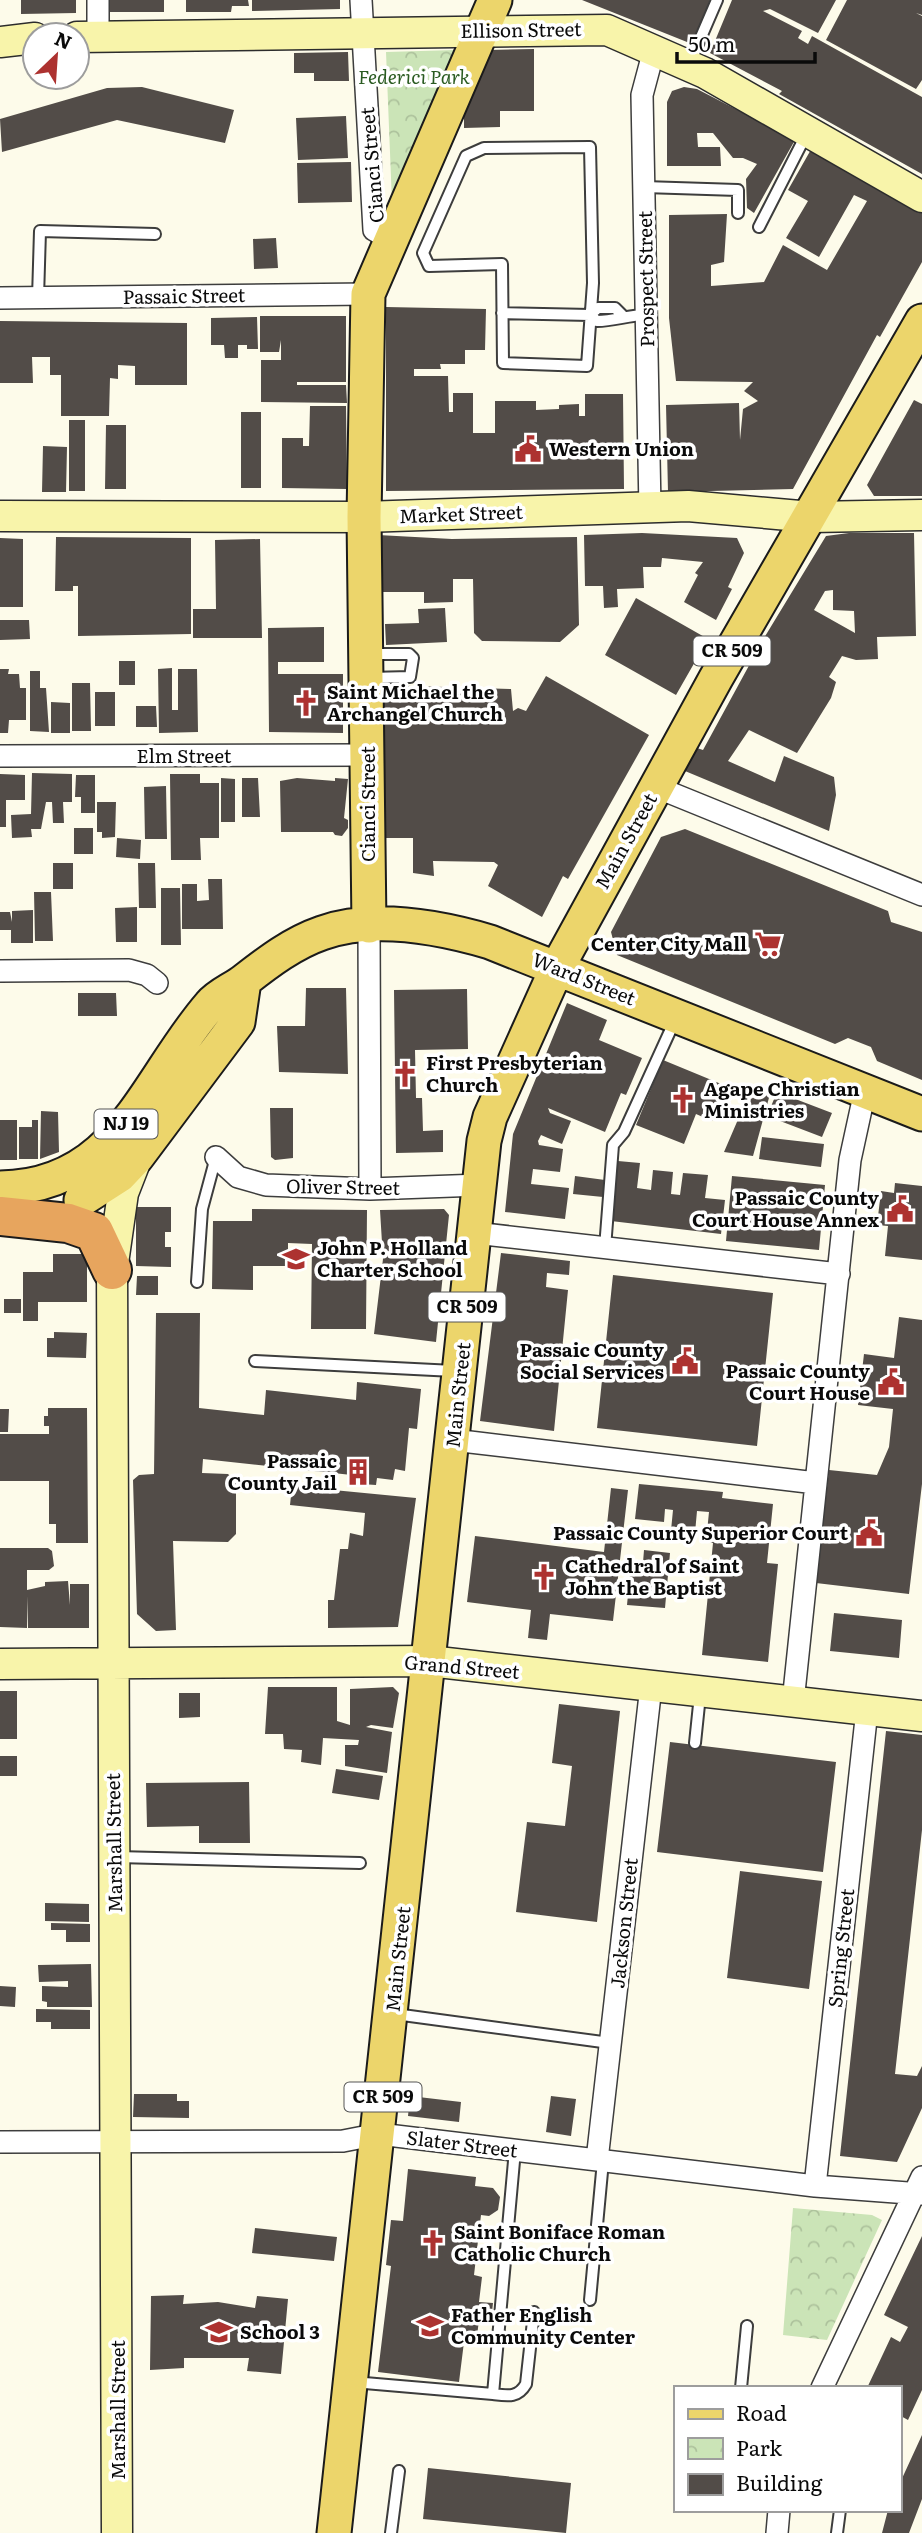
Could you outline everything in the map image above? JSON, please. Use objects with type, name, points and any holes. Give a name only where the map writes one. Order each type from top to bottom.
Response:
[{"type":"highway","name":"NJ 19","points":[[4,1207],[40,1214],[81,1200]]},
{"type":"highway","points":[[4,1207],[68,1223],[94,1233],[113,1270]]},
{"type":"main road","points":[[368,294],[495,0]]},
{"type":"main road","name":"Cianci Street","points":[[368,294],[364,516],[369,926]]},
{"type":"main road","name":"Main Street","points":[[334,2533],[489,1117],[557,968],[656,787],[922,320]]},
{"type":"main road","name":"Ward Street","points":[[244,981],[262,965],[323,932],[369,926],[453,931],[557,968],[922,1114]]},
{"type":"main road","name":"NJ 19","points":[[81,1200],[120,1175],[137,1157],[238,1022],[244,981]]},
{"type":"main road","name":"NJ 19","points":[[4,1207],[92,1160],[126,1125],[211,1003],[244,981]]},
{"type":"street","points":[[91,24],[98,0]]},
{"type":"street","name":"Cianci Street","points":[[361,0],[374,230],[391,240]]},
{"type":"street","name":"Ellison Street","points":[[91,37],[601,29],[689,65],[922,197]]},
{"type":"street","points":[[0,42],[21,40]]},
{"type":"street","name":"Prospect Street","points":[[650,509],[642,96],[654,50]]},
{"type":"street","name":"Passaic Street","points":[[0,298],[368,294]]},
{"type":"street","name":"Market Street","points":[[0,516],[364,516],[688,506],[811,517],[922,515]]},
{"type":"street","name":"Elm Street","points":[[0,757],[368,755]]},
{"type":"street","points":[[656,787],[922,895]]},
{"type":"street","name":"Cianci Street","points":[[369,926],[370,1189]]},
{"type":"street","points":[[0,971],[129,970],[147,975],[157,983]]},
{"type":"street","points":[[793,1702],[850,1160],[865,1091]]},
{"type":"street","name":"Marshall Street","points":[[117,2533],[118,2142],[112,1663],[113,1270],[123,1193],[137,1157]]},
{"type":"street","name":"Oliver Street","points":[[216,1157],[237,1177],[251,1182],[370,1189],[480,1185]]},
{"type":"street","points":[[475,1233],[839,1274]]},
{"type":"street","points":[[453,1440],[816,1483]]},
{"type":"street","name":"Grand Street","points":[[0,1664],[429,1661],[922,1716]]},
{"type":"street","name":"Jackson Street","points":[[600,2160],[610,2043],[651,1686]]},
{"type":"street","name":"Spring Street","points":[[815,2186],[867,1710]]},
{"type":"street","name":"Slater Street","points":[[0,2143],[343,2141],[379,2134],[815,2186],[919,2188]]},
{"type":"street","points":[[823,2386],[919,2188]]},
{"type":"street","points":[[777,2533],[779,2512]]},
{"type":"lane","points":[[689,65],[717,0]]},
{"type":"lane","points":[[759,227],[807,133]]},
{"type":"lane","points":[[590,147],[593,284],[590,314],[587,366],[503,363],[502,264],[429,266],[424,260],[423,253],[466,156],[484,148],[590,147]]},
{"type":"lane","points":[[644,187],[738,190],[738,213]]},
{"type":"lane","points":[[38,298],[40,231],[155,234]]},
{"type":"lane","points":[[502,313],[590,314],[597,321],[615,321],[622,315],[646,315]]},
{"type":"lane","points":[[605,1248],[613,1145],[624,1132],[677,1016]]},
{"type":"lane","points":[[197,1282],[202,1209],[216,1157]]},
{"type":"lane","points":[[255,1362],[460,1371]]},
{"type":"lane","points":[[695,1743],[700,1692]]},
{"type":"lane","points":[[114,1857],[360,1863]]},
{"type":"lane","points":[[392,2014],[610,2043]]},
{"type":"lane","points":[[493,2394],[515,2150]]},
{"type":"lane","points":[[590,2300],[600,2160]]},
{"type":"lane","points":[[351,2381],[512,2396],[521,2392],[526,2384],[534,2312]]},
{"type":"lane","points":[[741,2386],[747,2326]]},
{"type":"lane","points":[[391,2533],[399,2471]]},
{"type":"lane","points":[[837,2533],[840,2512]]},
{"type":"green space","name":"Federici Park","points":[[455,50],[392,203],[386,52]]},
{"type":"green space","points":[[793,2208],[872,2215],[882,2220],[827,2340],[783,2335]]},
{"type":"building","points":[[21,0],[76,0],[76,13],[21,14]]},
{"type":"building","points":[[110,0],[164,0],[164,12],[110,12]]},
{"type":"building","points":[[186,0],[248,0],[249,6],[232,6],[231,12],[186,12]]},
{"type":"building","points":[[252,0],[340,0],[340,9],[252,11]]},
{"type":"building","points":[[582,0],[710,0],[692,44]]},
{"type":"building","points":[[732,0],[836,0],[818,33],[770,9],[763,11],[802,31],[798,38],[808,44],[812,36],[922,97],[922,174],[779,94],[782,91],[710,53]]},
{"type":"building","points":[[847,0],[922,0],[922,15],[916,13],[922,16],[922,80],[916,89],[826,40]]},
{"type":"building","points":[[534,49],[534,111],[500,111],[500,127],[464,128],[464,111],[488,50]]},
{"type":"building","points":[[348,52],[349,81],[314,81],[314,73],[294,73],[294,53]]},
{"type":"building","points":[[142,87],[234,110],[225,143],[117,120],[2,152],[0,119],[107,88]]},
{"type":"building","points":[[684,87],[697,89],[795,140],[754,213],[747,208],[746,179],[757,164],[743,158],[733,158],[713,133],[697,133],[698,147],[720,147],[721,166],[667,166],[667,102],[672,91]]},
{"type":"building","points":[[346,116],[348,158],[298,160],[296,118]]},
{"type":"building","points":[[813,146],[922,210],[922,262],[880,337],[877,335],[793,489],[668,492],[666,405],[739,403],[740,440],[743,409],[758,401],[744,391],[753,382],[676,381],[669,318],[669,215],[727,214],[724,262],[711,265],[711,286],[764,282],[783,245],[827,270],[867,201],[854,195],[819,257],[786,238],[808,201],[788,190]]},
{"type":"building","points":[[351,162],[352,202],[298,203],[297,163]]},
{"type":"building","points":[[276,238],[278,268],[254,269],[253,239]]},
{"type":"building","points":[[386,307],[486,309],[485,350],[465,350],[465,364],[440,364],[441,369],[414,369],[414,376],[448,376],[449,412],[453,412],[453,393],[473,393],[473,433],[495,433],[495,401],[536,401],[536,410],[559,409],[559,405],[579,404],[579,416],[585,416],[585,394],[623,394],[624,489],[386,491]]},
{"type":"building","points":[[260,316],[346,316],[346,382],[297,382],[297,385],[346,385],[347,403],[261,402],[261,360],[281,360],[281,340],[279,352],[260,352]]},
{"type":"building","points":[[257,317],[258,349],[247,349],[247,345],[238,345],[238,358],[225,358],[224,345],[211,345],[211,318]]},
{"type":"building","points":[[0,321],[187,323],[187,385],[135,385],[135,366],[118,365],[118,379],[110,378],[109,416],[61,416],[61,375],[50,375],[50,357],[32,357],[33,383],[0,383]]},
{"type":"building","points":[[914,400],[922,404],[922,496],[874,496],[867,485]]},
{"type":"building","points":[[310,406],[346,406],[347,489],[282,488],[282,438],[303,438],[303,446],[309,446]]},
{"type":"building","points":[[241,412],[261,412],[261,488],[241,488]]},
{"type":"building","points":[[69,420],[85,420],[85,491],[69,491]]},
{"type":"building","points":[[106,425],[126,425],[126,489],[105,489]]},
{"type":"building","points":[[43,446],[67,447],[66,492],[42,492]]},
{"type":"building","points":[[642,533],[737,538],[744,553],[728,587],[732,589],[716,620],[684,602],[698,575],[695,573],[703,562],[662,558],[661,567],[643,567],[644,588],[617,589],[618,607],[604,608],[603,586],[585,586],[584,535]]},
{"type":"building","points":[[849,533],[914,533],[916,636],[877,637],[878,659],[856,660],[842,656],[829,677],[836,682],[831,698],[797,753],[749,730],[728,761],[775,782],[784,756],[834,777],[836,795],[829,831],[685,771],[697,748],[703,750],[764,638],[826,536]],"holes":[[[833,590],[833,610],[854,611],[855,633],[814,610],[825,591]]]},
{"type":"building","points":[[378,535],[452,539],[577,537],[579,625],[560,642],[482,641],[474,633],[473,579],[453,579],[453,602],[424,603],[424,592],[377,592]]},
{"type":"building","points":[[56,537],[191,538],[191,634],[78,636],[78,586],[73,586],[73,591],[55,591]]},
{"type":"building","points":[[0,538],[23,539],[23,607],[0,607]]},
{"type":"building","points":[[260,539],[262,638],[193,638],[193,609],[216,609],[215,540]]},
{"type":"building","points":[[636,598],[708,639],[676,695],[605,655]]},
{"type":"building","points":[[445,608],[447,642],[386,645],[385,624],[419,623],[418,609]]},
{"type":"building","points":[[0,620],[29,620],[30,639],[0,640]]},
{"type":"building","name":"Saint Michael the Archangel Church","points":[[324,627],[324,662],[278,662],[278,674],[343,674],[343,733],[269,732],[268,628]]},
{"type":"building","points":[[119,661],[135,661],[135,685],[119,685]]},
{"type":"building","points":[[172,668],[172,710],[178,710],[178,669],[197,669],[198,732],[159,733],[158,669]]},
{"type":"building","points":[[0,669],[9,669],[8,674],[19,674],[20,688],[26,688],[26,720],[9,720],[8,733],[0,733]]},
{"type":"building","points":[[30,671],[40,671],[40,688],[46,688],[49,732],[30,731]]},
{"type":"building","points":[[546,676],[649,735],[568,879],[563,876],[542,917],[488,886],[498,865],[494,862],[433,861],[434,876],[413,873],[413,838],[382,838],[380,685],[511,689],[513,711],[518,708],[526,711]]},
{"type":"building","points":[[72,683],[90,683],[91,731],[72,731]]},
{"type":"building","points":[[95,692],[115,692],[115,726],[95,726]]},
{"type":"building","points":[[51,702],[70,703],[70,733],[51,733]]},
{"type":"building","points":[[136,706],[156,706],[157,727],[136,727]]},
{"type":"building","points":[[32,773],[72,774],[72,802],[63,802],[64,823],[53,823],[52,802],[46,802],[41,829],[31,829],[32,837],[12,838],[11,815],[31,814]]},
{"type":"building","points":[[0,774],[25,775],[25,800],[6,800],[6,827],[0,827]]},
{"type":"building","points":[[170,774],[200,774],[200,783],[219,783],[219,838],[200,838],[201,860],[171,860]]},
{"type":"building","points":[[76,775],[95,775],[95,813],[81,813],[81,797],[75,797]]},
{"type":"building","points":[[221,778],[235,779],[235,822],[221,822]]},
{"type":"building","points":[[242,778],[258,778],[260,817],[242,817]]},
{"type":"building","points":[[297,778],[335,781],[335,778],[348,779],[344,818],[348,820],[348,828],[342,836],[333,832],[281,832],[280,781]]},
{"type":"building","points":[[166,786],[167,839],[145,839],[144,787]]},
{"type":"building","points":[[97,802],[116,802],[115,837],[102,838],[102,832],[97,832]]},
{"type":"building","points":[[74,828],[93,828],[93,854],[74,854]]},
{"type":"building","name":"Center City Mall","points":[[685,829],[888,911],[891,922],[922,932],[922,1080],[877,1061],[871,1047],[848,1038],[835,1044],[617,955],[611,932],[661,837]]},
{"type":"building","points":[[117,838],[141,840],[140,859],[116,857]]},
{"type":"building","points":[[53,863],[73,863],[73,889],[53,889]]},
{"type":"building","points":[[138,863],[155,863],[156,908],[139,908]]},
{"type":"building","points":[[208,879],[222,879],[223,929],[182,929],[182,884],[197,884],[197,901],[209,900]]},
{"type":"building","points":[[161,888],[180,888],[181,945],[161,945]]},
{"type":"building","points":[[34,892],[51,892],[53,941],[35,941]]},
{"type":"building","points":[[137,907],[137,942],[116,942],[115,908]]},
{"type":"building","points":[[33,910],[33,943],[11,943],[11,930],[0,930],[0,912],[10,912],[12,922],[12,911]]},
{"type":"building","points":[[306,988],[346,988],[348,1074],[279,1072],[277,1026],[305,1026]]},
{"type":"building","name":"First Presbyterian Church","points":[[467,989],[468,1049],[415,1050],[416,1098],[422,1098],[423,1131],[443,1130],[443,1152],[396,1153],[394,990]]},
{"type":"building","points":[[78,993],[116,993],[117,1016],[78,1016]]},
{"type":"building","points":[[567,1003],[607,1020],[599,1040],[642,1058],[626,1095],[621,1093],[605,1132],[548,1108],[550,1113],[571,1121],[562,1144],[541,1135],[538,1141],[539,1145],[563,1149],[560,1172],[533,1169],[531,1184],[569,1188],[565,1219],[505,1212],[513,1134]]},
{"type":"building","name":"Agape Christian Ministries","points":[[663,1060],[726,1086],[712,1121],[696,1114],[684,1144],[636,1125]]},
{"type":"building","points":[[752,1087],[770,1094],[753,1156],[724,1152]]},
{"type":"building","points":[[777,1092],[832,1113],[822,1137],[767,1116]]},
{"type":"building","points":[[270,1108],[293,1108],[293,1158],[275,1160],[271,1157]]},
{"type":"building","points":[[41,1111],[58,1112],[59,1152],[40,1159]]},
{"type":"building","points":[[0,1120],[17,1120],[17,1160],[0,1160]]},
{"type":"building","points":[[32,1120],[38,1120],[38,1159],[19,1159],[19,1127],[32,1127]]},
{"type":"building","points":[[762,1137],[824,1144],[821,1167],[759,1159]]},
{"type":"building","points":[[618,1161],[640,1163],[637,1188],[651,1190],[653,1170],[673,1172],[671,1194],[680,1195],[683,1173],[708,1175],[705,1198],[725,1200],[721,1234],[611,1221]]},
{"type":"building","points":[[575,1176],[605,1180],[603,1197],[573,1194]]},
{"type":"building","points":[[732,1176],[825,1185],[819,1250],[726,1241]]},
{"type":"building","name":"Passaic County Court House Annex","points":[[895,1183],[922,1186],[922,1260],[885,1256],[888,1226],[877,1225],[881,1191],[894,1193]]},
{"type":"building","points":[[136,1207],[171,1207],[171,1232],[165,1232],[165,1247],[171,1247],[171,1267],[136,1266]]},
{"type":"building","points":[[252,1209],[367,1210],[366,1329],[311,1329],[312,1244],[288,1243],[288,1266],[253,1266],[253,1290],[212,1289],[213,1221],[252,1221]]},
{"type":"building","points":[[444,1209],[449,1215],[436,1342],[374,1334],[383,1259],[380,1210]]},
{"type":"building","points":[[501,1253],[570,1261],[569,1275],[547,1273],[546,1287],[568,1290],[554,1431],[480,1421]]},
{"type":"building","points":[[53,1254],[87,1254],[87,1302],[38,1302],[38,1321],[23,1321],[23,1272],[53,1272]]},
{"type":"building","name":"Passaic County Social Services","points":[[613,1275],[773,1293],[757,1446],[597,1428]]},
{"type":"building","points":[[137,1276],[158,1276],[158,1295],[136,1295]]},
{"type":"building","points":[[4,1299],[21,1299],[21,1313],[4,1313]]},
{"type":"building","name":"Passaic County Jail","points":[[156,1313],[200,1313],[199,1408],[264,1415],[266,1390],[356,1400],[357,1382],[421,1389],[417,1429],[409,1428],[405,1471],[395,1469],[393,1480],[377,1478],[376,1485],[361,1484],[361,1476],[203,1459],[202,1473],[228,1474],[236,1482],[236,1534],[228,1542],[173,1541],[176,1630],[156,1631],[137,1614],[133,1480],[139,1475],[154,1474]]},
{"type":"building","name":"Passaic County Superior Court","points":[[899,1317],[922,1320],[922,1484],[909,1594],[816,1583],[829,1470],[877,1475],[889,1447],[893,1409],[858,1405],[864,1354],[894,1358]]},
{"type":"building","points":[[54,1332],[87,1333],[86,1358],[47,1357],[47,1338],[54,1338]]},
{"type":"building","points":[[48,1408],[87,1408],[88,1543],[56,1543],[56,1524],[49,1524],[49,1481],[0,1481],[0,1434],[49,1434],[49,1426],[44,1426],[44,1416],[48,1416]]},
{"type":"building","points":[[0,1409],[9,1409],[8,1432],[0,1432]]},
{"type":"building","points":[[639,1484],[723,1492],[722,1498],[773,1504],[767,1563],[778,1564],[768,1662],[702,1655],[713,1543],[706,1542],[709,1512],[697,1511],[694,1544],[670,1541],[673,1510],[665,1509],[664,1522],[635,1519]]},
{"type":"building","points":[[292,1486],[416,1498],[398,1627],[328,1628],[328,1600],[334,1600],[340,1549],[348,1549],[350,1533],[363,1536],[365,1513],[290,1505]]},
{"type":"building","name":"Cathedral of Saint John the Baptist","points":[[611,1488],[628,1490],[613,1621],[550,1614],[547,1640],[528,1638],[531,1610],[467,1602],[475,1536],[604,1552]]},
{"type":"building","points":[[0,1548],[48,1548],[52,1551],[54,1566],[49,1570],[27,1570],[27,1590],[45,1586],[45,1582],[68,1581],[70,1605],[70,1584],[89,1584],[89,1628],[28,1628],[28,1596],[27,1628],[0,1627]]},
{"type":"building","points":[[644,1550],[670,1553],[665,1608],[627,1605],[630,1574],[642,1575]]},
{"type":"building","points":[[834,1613],[902,1620],[899,1658],[830,1651]]},
{"type":"building","points":[[268,1687],[337,1687],[337,1721],[350,1725],[350,1689],[393,1687],[399,1693],[393,1728],[371,1725],[366,1727],[392,1732],[387,1773],[345,1766],[345,1745],[358,1745],[359,1740],[323,1738],[321,1765],[301,1762],[302,1750],[284,1749],[283,1734],[265,1734]]},
{"type":"building","points":[[0,1691],[17,1691],[17,1739],[0,1739]]},
{"type":"building","points":[[179,1693],[200,1693],[200,1717],[179,1718]]},
{"type":"building","points":[[559,1704],[620,1711],[597,1922],[516,1912],[527,1822],[565,1826],[572,1766],[552,1763]]},
{"type":"building","points":[[886,1731],[922,1735],[922,1830],[895,2074],[917,2076],[922,2066],[922,2108],[897,2162],[840,2156]]},
{"type":"building","points":[[670,1742],[836,1762],[823,1872],[657,1852]]},
{"type":"building","points":[[0,1756],[17,1756],[17,1776],[0,1776]]},
{"type":"building","points":[[336,1769],[383,1776],[379,1800],[332,1793]]},
{"type":"building","points":[[249,1782],[250,1843],[199,1843],[199,1826],[147,1827],[146,1783]]},
{"type":"building","points":[[740,1871],[822,1881],[809,1989],[727,1978]]},
{"type":"building","points":[[45,1903],[89,1904],[89,1922],[45,1921]]},
{"type":"building","points":[[51,1923],[90,1924],[90,1942],[66,1942],[66,1930],[51,1930]]},
{"type":"building","points":[[91,1964],[92,2007],[47,2007],[47,2002],[42,2001],[42,1986],[68,1987],[68,1981],[39,1982],[38,1965]]},
{"type":"building","points":[[0,1986],[16,1987],[15,2007],[0,2006]]},
{"type":"building","points":[[36,2009],[90,2010],[90,2029],[51,2029],[51,2022],[36,2022]]},
{"type":"building","points":[[134,2094],[177,2094],[177,2101],[189,2101],[189,2118],[133,2117]]},
{"type":"building","points":[[410,2096],[461,2102],[459,2122],[408,2116]]},
{"type":"building","points":[[551,2096],[576,2099],[571,2136],[546,2132]]},
{"type":"building","points":[[408,2169],[476,2177],[475,2186],[493,2188],[500,2197],[498,2210],[489,2216],[481,2215],[474,2275],[482,2277],[479,2302],[493,2303],[491,2321],[479,2320],[476,2344],[464,2342],[459,2382],[378,2372],[391,2266],[386,2265],[391,2220],[403,2221]]},
{"type":"building","points":[[255,2228],[337,2237],[334,2261],[252,2253]]},
{"type":"building","points":[[922,2236],[922,2390],[908,2420],[901,2416],[901,2386],[868,2386],[891,2337],[900,2342],[908,2327],[884,2315]]},
{"type":"building","points":[[184,2295],[183,2304],[218,2302],[255,2308],[257,2296],[288,2299],[281,2374],[247,2371],[249,2358],[184,2358],[184,2368],[150,2370],[151,2296]]},
{"type":"building","points":[[922,2435],[922,2499],[909,2533],[882,2533],[887,2512],[901,2512],[901,2481]]},
{"type":"building","points":[[428,2468],[571,2483],[566,2533],[423,2519]]},
{"type":"place","name":"Western Union","points":[[528,449]]},
{"type":"place","name":"Saint Michael the Archangel Church","points":[[306,703]]},
{"type":"place","name":"Center City Mall","points":[[768,944]]},
{"type":"place","name":"First Presbyterian Church","points":[[405,1074]]},
{"type":"place","name":"Agape Christian Ministries","points":[[683,1100]]},
{"type":"place","name":"Passaic County Court House Annex","points":[[900,1209]]},
{"type":"place","name":"John P. Holland Charter School","points":[[296,1259]]},
{"type":"place","name":"Passaic County Social Services","points":[[685,1361]]},
{"type":"place","name":"Passaic County Court House","points":[[891,1382]]},
{"type":"place","name":"Passaic County Jail","points":[[358,1472]]},
{"type":"place","name":"Passaic County Superior Court","points":[[869,1533]]},
{"type":"place","name":"Cathedral of Saint John the Baptist","points":[[544,1577]]},
{"type":"place","name":"Saint Boniface Roman Catholic Church","points":[[433,2243]]},
{"type":"place","name":"Father English Community Center","points":[[430,2326]]},
{"type":"place","name":"School 3","points":[[219,2332]]}]
